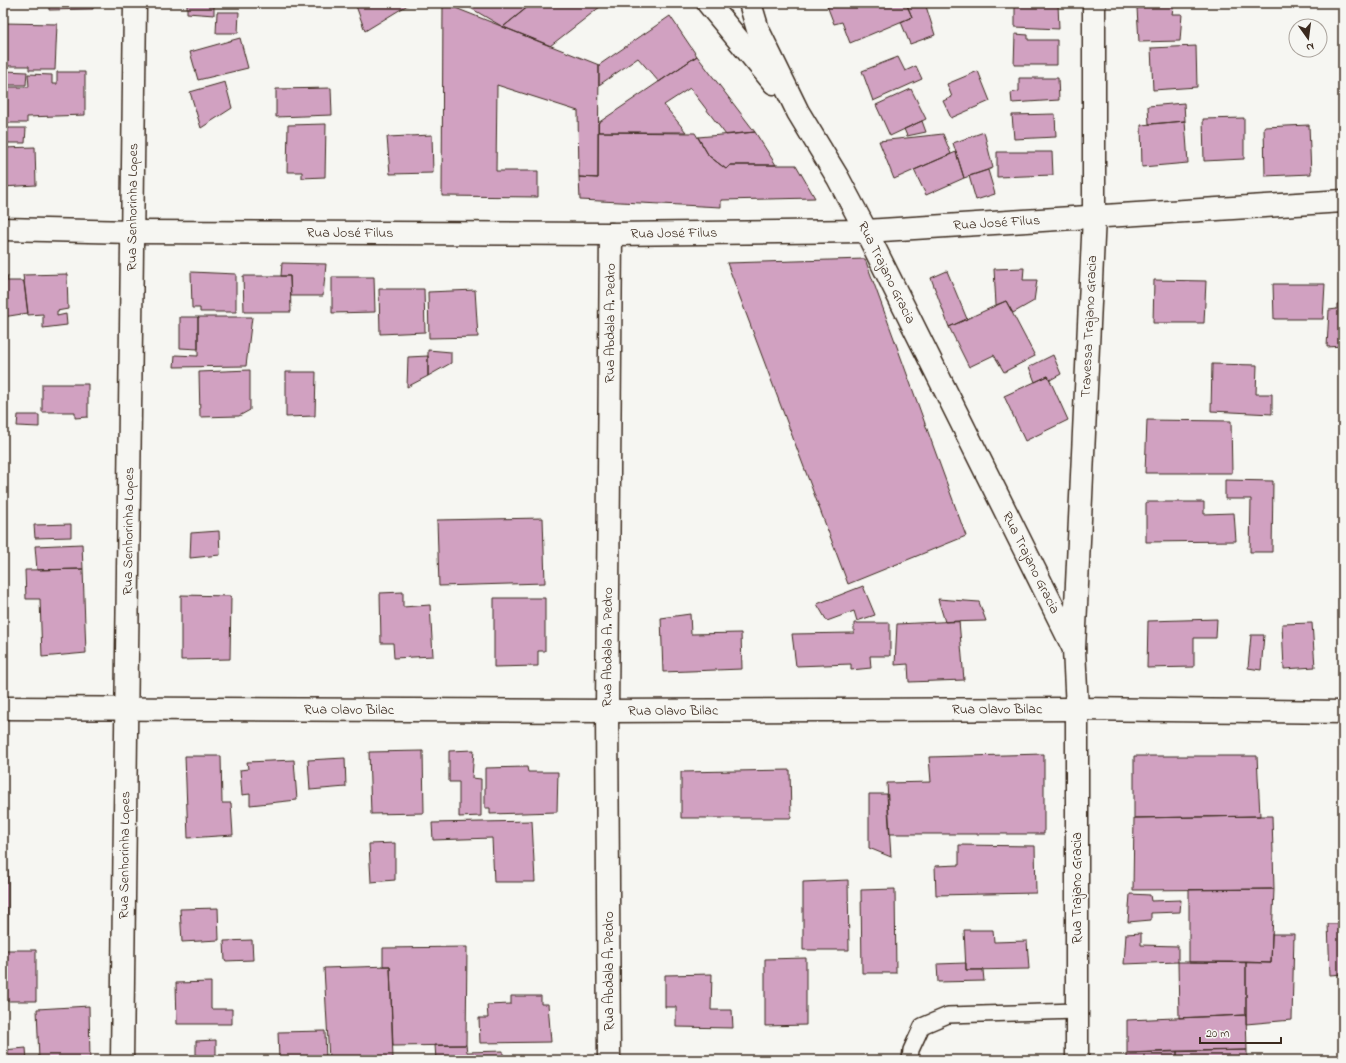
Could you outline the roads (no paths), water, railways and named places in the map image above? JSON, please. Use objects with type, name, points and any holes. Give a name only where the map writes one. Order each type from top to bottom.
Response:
[{"type":"street","name":"Rua Senhorinha Lopes","points":[[122,1060],[135,3]]},
{"type":"street","name":"Rua Trajano Gracia","points":[[708,3],[798,112]]},
{"type":"street","name":"Rua Trajano Gracia","points":[[750,3],[758,30],[798,112],[838,178],[866,232],[1074,649],[1077,709],[1077,1060]]},
{"type":"street","name":"Travessa Trajano Gracia","points":[[1074,649],[1094,216],[1094,3]]},
{"type":"street","name":"Rua José Filus","points":[[3,229],[132,232],[611,234],[866,232],[1343,201]]},
{"type":"street","name":"Rua Abdala A. Pedro","points":[[610,1060],[607,711],[611,234]]},
{"type":"street","name":"Rua Olavo Bilac","points":[[3,708],[607,711],[1077,709],[1343,712]]},
{"type":"lane","points":[[910,1060],[910,1050],[922,1026],[948,1015],[1077,1011]]}]
